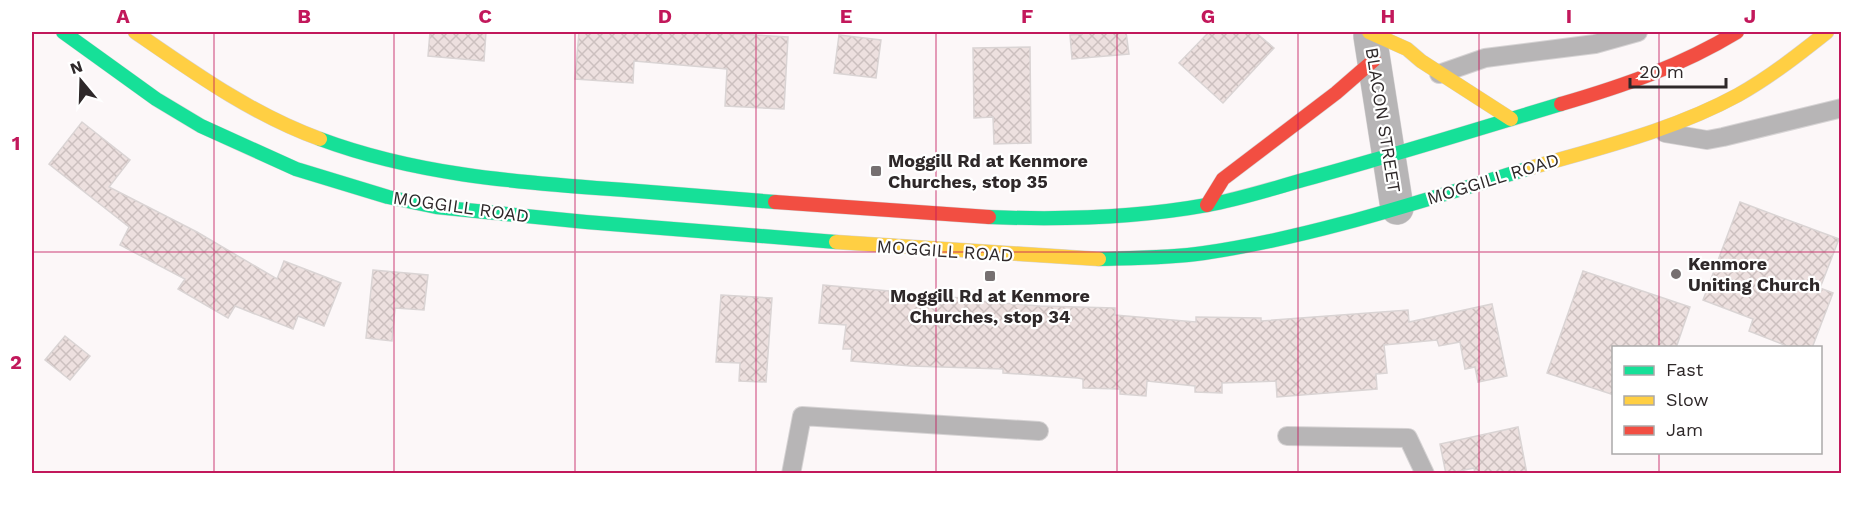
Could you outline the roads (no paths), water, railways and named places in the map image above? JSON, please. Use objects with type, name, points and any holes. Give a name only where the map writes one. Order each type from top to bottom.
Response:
[{"type":"main road","name":"MOGGILL ROAD","points":[[63,32],[156,99],[201,126],[250,150],[349,187],[436,207],[813,241],[1089,259],[1146,258],[1203,253],[1275,240],[1397,208],[1655,131],[1702,113],[1738,95],[1777,71],[1827,32]]},
{"type":"main road","name":"MOGGILL ROAD","points":[[135,32],[231,96],[282,122],[343,148],[444,171],[500,179],[728,199],[1004,218],[1109,217],[1207,205],[1389,156],[1659,72],[1737,32]]},
{"type":"main road","points":[[1207,205],[1223,178],[1342,88],[1370,41],[1407,49],[1439,74],[1510,119]]},
{"type":"street","name":"BLACON STREET","points":[[1370,41],[1397,208]]},
{"type":"lane","points":[[1439,74],[1485,58],[1596,44],[1638,32]]},
{"type":"lane","points":[[1655,131],[1707,140],[1842,108]]},
{"type":"lane","points":[[790,474],[802,416],[1039,431]]},
{"type":"lane","points":[[1287,436],[1408,438],[1425,474]]},
{"type":"place","name":"Moggill Rd at Kenmore Churches, stop 35","points":[[876,171]]},
{"type":"place","name":"Kenmore Uniting Church","points":[[1676,274]]},
{"type":"place","name":"Moggill Rd at Kenmore Churches, stop 34","points":[[990,276]]}]
